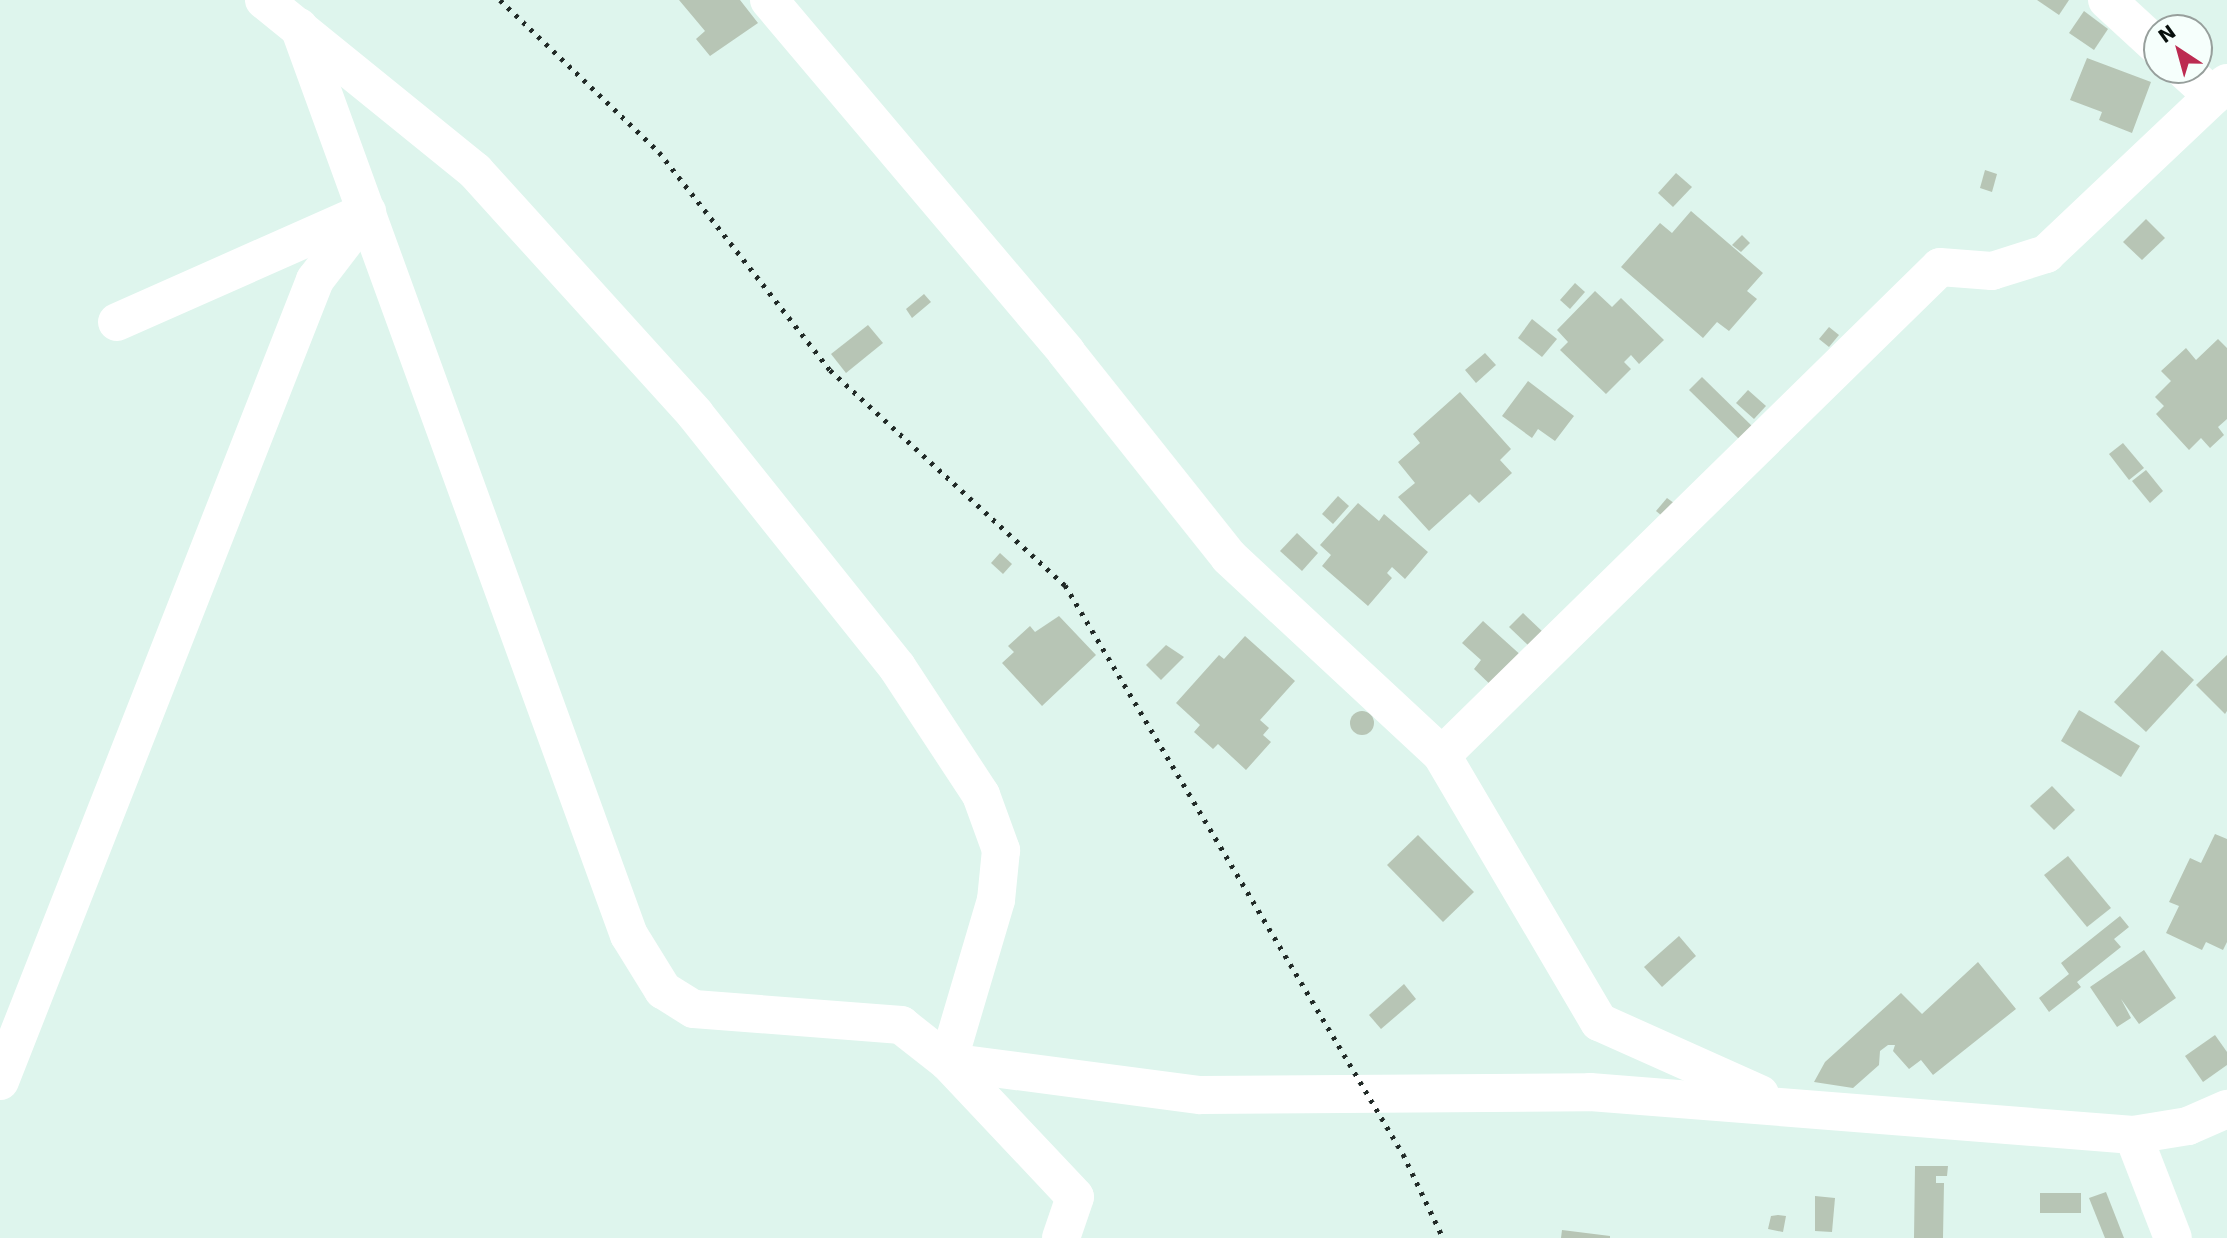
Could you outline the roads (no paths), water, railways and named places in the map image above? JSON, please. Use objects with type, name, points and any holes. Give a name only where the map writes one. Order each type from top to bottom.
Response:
[{"type":"street","points":[[264,0],[475,171],[695,414],[897,667],[981,795],[1001,850],[996,900],[948,1062]]},
{"type":"street","points":[[769,0],[1066,352],[1229,557],[1442,755],[1599,1023],[1784,1105]]},
{"type":"street","points":[[2106,0],[2143,33]]},
{"type":"street","points":[[299,27],[629,935],[663,990],[694,1009],[901,1025],[948,1062],[1075,1197],[1061,1238]]},
{"type":"street","points":[[1442,755],[1940,267],[1992,271],[2046,254],[2220,89]]},
{"type":"street","points":[[117,322],[367,212]]},
{"type":"street","points":[[0,1081],[315,280],[367,212]]},
{"type":"street","points":[[948,1062],[1200,1095],[1590,1092],[1784,1105],[2133,1135],[2188,1126],[2227,1109]]},
{"type":"street","points":[[2133,1135],[2173,1238]]},
{"type":"railway","points":[[500,0],[659,152],[830,370],[1065,585],[1403,1154],[1443,1238]]}]
